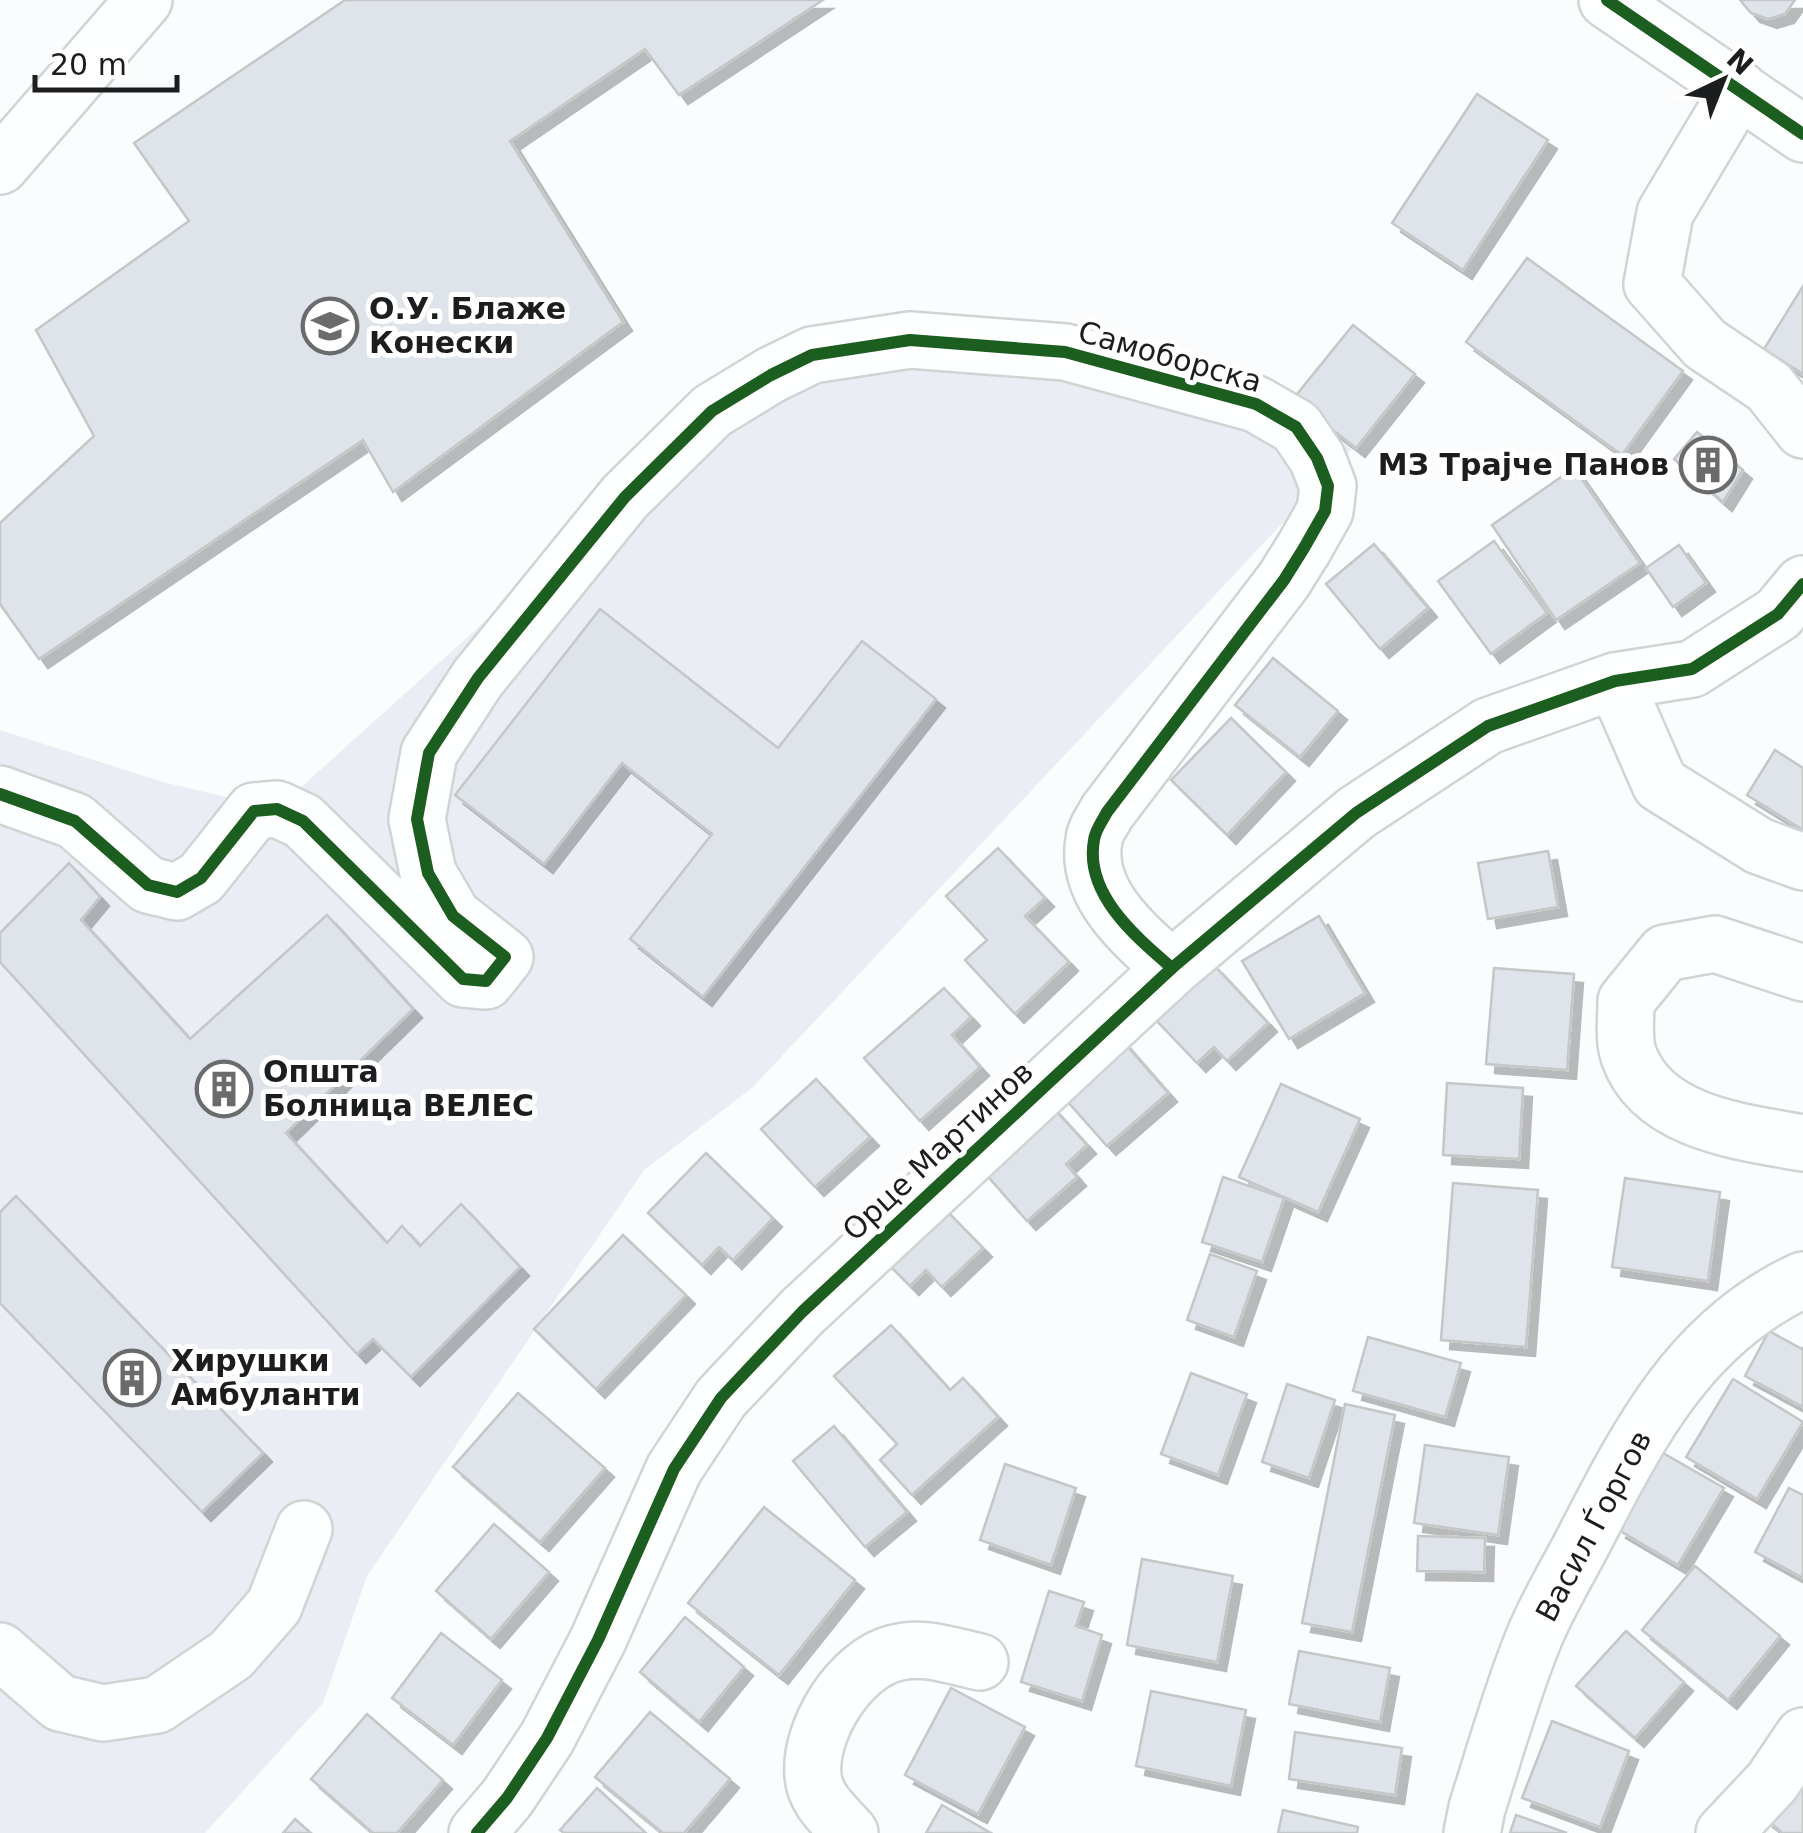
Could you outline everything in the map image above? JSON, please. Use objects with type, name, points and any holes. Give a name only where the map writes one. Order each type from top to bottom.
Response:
[{"type":"street","points":[[0,166],[144,0]]},
{"type":"street","points":[[1607,0],[1803,134]]},
{"type":"street","points":[[1739,90],[1666,212],[1652,284],[1705,344],[1769,386],[1803,430]]},
{"type":"street","name":"Самоборска","points":[[0,794],[75,821],[148,884],[177,892],[201,878],[254,812],[276,810],[303,821],[463,979],[486,981],[505,957],[453,916],[428,873],[417,819],[428,752],[478,678],[625,497],[712,411],[770,375],[812,355],[910,340],[1065,352],[1256,404],[1296,426],[1317,458],[1328,486],[1325,511],[1284,580],[1108,812],[1094,837],[1093,868],[1115,914],[1172,968]]},
{"type":"street","points":[[1803,584],[1778,614],[1692,668],[1615,682],[1660,784],[1759,846],[1803,862]]},
{"type":"street","name":"Орце Мартинов","points":[[477,1833],[507,1798],[546,1738],[598,1640],[674,1469],[721,1398],[802,1312],[1172,968],[1356,813],[1488,726],[1615,682]]},
{"type":"street","points":[[1803,973],[1715,944],[1666,953],[1626,1001],[1627,1052],[1641,1084],[1687,1115],[1803,1143]]},
{"type":"street","name":"Васил Ѓоргов","points":[[1472,1833],[1533,1640],[1610,1490],[1666,1393],[1719,1334],[1774,1293],[1803,1280]]},
{"type":"street","points":[[0,1651],[60,1703],[103,1712],[157,1705],[231,1655],[274,1606],[304,1529]]},
{"type":"street","points":[[850,1833],[819,1798],[812,1776],[816,1742],[833,1702],[862,1672],[892,1653],[923,1649],[980,1662]]},
{"type":"street","points":[[1724,1833],[1772,1782],[1803,1736]]},
{"type":"shaded area","points":[[949,342],[1369,431],[752,1088],[644,1170],[367,1576],[323,1703],[205,1833],[0,1833],[0,730],[163,782],[277,809],[657,466],[712,411]]},
{"type":"building","name":"О.У. Блаже Конески","points":[[345,0],[823,0],[679,95],[645,49],[510,141],[623,322],[393,492],[363,440],[39,659],[0,604],[0,523],[94,436],[36,330],[189,221],[134,143]]},
{"type":"building","points":[[1740,0],[1795,0],[1785,14],[1768,19],[1751,13]]},
{"type":"building","points":[[1477,94],[1548,140],[1463,270],[1392,223]]},
{"type":"building","points":[[1527,258],[1683,371],[1622,455],[1466,342]]},
{"type":"building","points":[[1803,286],[1803,374],[1764,349]]},
{"type":"building","points":[[1353,325],[1415,374],[1356,448],[1293,399]]},
{"type":"building","name":"МЗ Трајче Панов","points":[[1697,432],[1743,470],[1723,502],[1674,459]]},
{"type":"building","points":[[1574,468],[1640,563],[1556,620],[1492,525]]},
{"type":"building","points":[[1494,541],[1547,613],[1491,654],[1438,581]]},
{"type":"building","points":[[1374,544],[1428,608],[1380,649],[1326,584]]},
{"type":"building","points":[[1679,545],[1706,583],[1673,607],[1646,568]]},
{"type":"building","points":[[600,609],[778,748],[862,641],[936,699],[703,997],[630,939],[712,834],[622,763],[544,864],[455,795]]},
{"type":"building","points":[[1273,658],[1338,711],[1300,757],[1235,705]]},
{"type":"building","points":[[1231,718],[1286,772],[1227,835],[1171,780]]},
{"type":"building","points":[[1775,750],[1803,768],[1803,830],[1747,795]]},
{"type":"building","points":[[998,848],[1045,898],[1025,916],[1069,962],[1015,1014],[965,960],[987,940],[946,896]]},
{"type":"building","points":[[1548,851],[1558,907],[1488,919],[1478,863]]},
{"type":"building","name":"Општа Болница ВЕЛЕС","points":[[69,863],[100,897],[81,920],[190,1039],[327,915],[413,1009],[286,1133],[387,1243],[402,1226],[420,1246],[461,1204],[520,1267],[411,1377],[373,1339],[357,1354],[0,962],[0,933]]},
{"type":"building","points":[[1319,916],[1365,993],[1289,1039],[1242,961]]},
{"type":"building","points":[[1214,965],[1268,1023],[1227,1061],[1214,1047],[1197,1063],[1155,1019]]},
{"type":"building","points":[[1494,968],[1574,974],[1567,1070],[1486,1064]]},
{"type":"building","points":[[944,988],[971,1017],[952,1035],[980,1067],[920,1121],[864,1058]]},
{"type":"building","points":[[1121,1039],[1168,1093],[1107,1146],[1060,1093]]},
{"type":"building","points":[[816,1079],[870,1137],[815,1187],[761,1129]]},
{"type":"building","points":[[1447,1083],[1523,1088],[1519,1159],[1443,1155]]},
{"type":"building","points":[[1281,1084],[1360,1119],[1318,1212],[1239,1177]]},
{"type":"building","points":[[1047,1101],[1087,1145],[1066,1164],[1077,1177],[1027,1221],[976,1163]]},
{"type":"building","points":[[706,1153],[773,1218],[733,1260],[719,1247],[702,1265],[648,1213]]},
{"type":"building","points":[[1223,1177],[1284,1198],[1262,1262],[1202,1242]]},
{"type":"building","points":[[1625,1178],[1720,1192],[1708,1281],[1612,1267]]},
{"type":"building","points":[[1453,1183],[1538,1190],[1526,1347],[1441,1340]]},
{"type":"building","name":"Хирушки Амбуланти","points":[[16,1196],[263,1453],[202,1512],[0,1303],[0,1212]]},
{"type":"building","points":[[939,1203],[983,1248],[942,1287],[926,1270],[910,1286],[882,1258]]},
{"type":"building","points":[[623,1235],[686,1295],[596,1389],[534,1329]]},
{"type":"building","points":[[1210,1254],[1257,1271],[1234,1337],[1187,1320]]},
{"type":"building","points":[[891,1325],[950,1390],[963,1378],[998,1417],[912,1495],[880,1460],[897,1444],[834,1376]]},
{"type":"building","points":[[1769,1331],[1803,1347],[1803,1407],[1745,1376]]},
{"type":"building","points":[[1368,1337],[1461,1363],[1445,1417],[1353,1391]]},
{"type":"building","points":[[1191,1373],[1247,1394],[1218,1475],[1161,1454]]},
{"type":"building","points":[[1733,1379],[1803,1422],[1757,1499],[1686,1457]]},
{"type":"building","points":[[1287,1384],[1335,1400],[1309,1478],[1262,1462]]},
{"type":"building","points":[[518,1393],[605,1468],[540,1542],[453,1467]]},
{"type":"building","points":[[1345,1404],[1395,1415],[1352,1632],[1302,1623]]},
{"type":"building","points":[[834,1426],[907,1512],[865,1547],[793,1461]]},
{"type":"building","points":[[1425,1445],[1509,1457],[1498,1535],[1414,1523]]},
{"type":"building","points":[[1663,1453],[1724,1488],[1678,1565],[1617,1529]]},
{"type":"building","points":[[1005,1464],[1076,1488],[1051,1565],[980,1540]]},
{"type":"building","points":[[1789,1488],[1803,1495],[1803,1578],[1755,1552]]},
{"type":"building","points":[[764,1507],[855,1580],[779,1675],[688,1603]]},
{"type":"building","points":[[494,1524],[549,1572],[491,1639],[436,1591]]},
{"type":"building","points":[[1418,1536],[1485,1538],[1484,1572],[1417,1571]]},
{"type":"building","points":[[1142,1559],[1233,1576],[1217,1662],[1127,1645]]},
{"type":"building","points":[[1695,1566],[1780,1636],[1728,1700],[1642,1630]]},
{"type":"building","points":[[1049,1591],[1084,1602],[1076,1626],[1102,1635],[1082,1701],[1021,1682]]},
{"type":"building","points":[[685,1617],[744,1667],[699,1722],[640,1672]]},
{"type":"building","points":[[1626,1631],[1684,1682],[1635,1738],[1576,1686]]},
{"type":"building","points":[[441,1633],[502,1680],[453,1745],[392,1698]]},
{"type":"building","points":[[1299,1651],[1390,1668],[1380,1722],[1289,1704]]},
{"type":"building","points":[[951,1688],[1025,1727],[978,1814],[905,1775]]},
{"type":"building","points":[[1151,1691],[1246,1710],[1231,1786],[1136,1766]]},
{"type":"building","points":[[650,1712],[730,1779],[684,1833],[663,1833],[595,1777]]},
{"type":"building","points":[[367,1714],[443,1780],[397,1833],[373,1833],[311,1779]]},
{"type":"building","points":[[1552,1721],[1629,1751],[1600,1827],[1522,1798]]},
{"type":"building","points":[[1295,1732],[1402,1748],[1395,1795],[1289,1779]]},
{"type":"building","points":[[1803,1769],[1803,1833],[1783,1833],[1764,1818]]},
{"type":"building","points":[[597,1788],[646,1833],[560,1830]]},
{"type":"building","points":[[942,1805],[991,1833],[926,1833]]},
{"type":"building","points":[[1283,1810],[1358,1827],[1357,1833],[1278,1833]]},
{"type":"building","points":[[1516,1815],[1567,1833],[1510,1833]]},
{"type":"building","points":[[295,1819],[311,1833],[283,1833]]},
{"type":"cycle path","points":[[1607,0],[1803,134]]},
{"type":"cycle path","points":[[0,794],[75,821],[148,885],[177,892],[201,878],[254,811],[277,809],[303,821],[463,979],[486,981],[505,957],[453,916],[428,873],[417,819],[429,753],[478,678],[625,497],[712,411],[812,355],[910,340],[1065,352],[1256,404],[1296,427],[1317,458],[1328,486],[1325,511],[1284,580],[1097,829],[1093,860],[1105,896],[1129,928],[1172,968]]},
{"type":"cycle path","points":[[477,1833],[507,1798],[547,1738],[598,1640],[674,1469],[721,1398],[802,1312],[1172,968],[1356,813],[1488,726],[1615,681],[1692,669],[1778,614],[1803,584]]},
{"type":"place","name":"О.У. Блаже Конески","points":[[330,326]]},
{"type":"place","name":"МЗ Трајче Панов","points":[[1708,465]]},
{"type":"place","name":"Општа Болница ВЕЛЕС","points":[[224,1089]]},
{"type":"place","name":"Хирушки Амбуланти","points":[[132,1378]]}]
